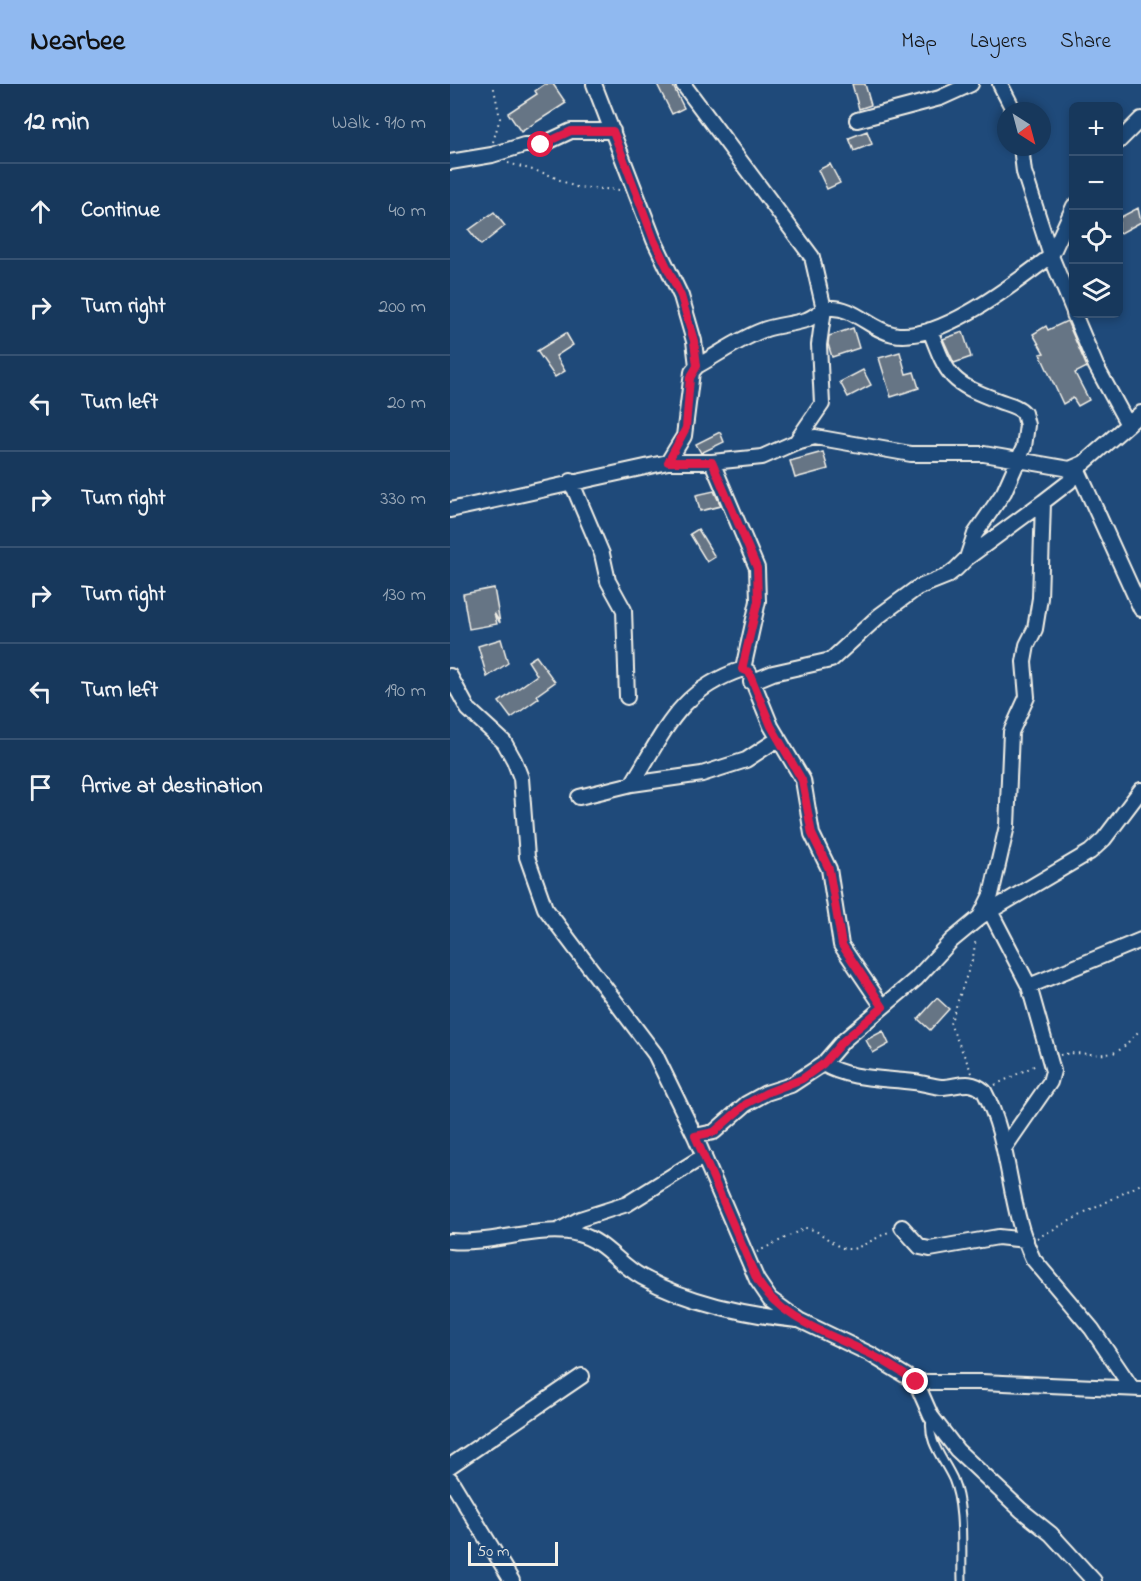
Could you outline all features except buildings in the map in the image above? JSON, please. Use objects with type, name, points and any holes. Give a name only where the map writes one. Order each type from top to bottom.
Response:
[{"type":"street","points":[[594,84],[654,240],[681,296],[694,341],[697,366]]},
{"type":"street","points":[[683,84],[812,257],[824,309],[819,345],[822,404],[796,442]]},
{"type":"street","points":[[857,120],[940,98],[971,84]]},
{"type":"street","points":[[1000,84],[1009,102]]},
{"type":"street","points":[[1123,138],[1141,119]]},
{"type":"street","points":[[450,162],[489,156],[524,145],[541,145],[571,131],[613,131]]},
{"type":"street","points":[[1022,156],[1024,172],[1051,256],[1069,301]]},
{"type":"street","points":[[668,462],[684,436],[690,378],[697,366],[756,333],[804,321],[824,309],[847,311],[879,329],[897,335],[930,330],[954,320],[996,296],[1051,256],[1072,210]]},
{"type":"street","points":[[1076,318],[1096,366],[1127,423]]},
{"type":"street","points":[[930,330],[942,364],[951,378],[968,389],[1024,413],[1027,425],[1025,443],[1004,492],[975,534],[967,558]]},
{"type":"street","points":[[751,682],[773,673],[831,660],[879,616],[917,588],[947,576],[967,558],[1069,482],[1077,468],[1141,413]]},
{"type":"street","points":[[450,510],[571,481],[668,462],[712,462],[762,457],[796,442],[822,437],[911,454],[975,453],[1077,468]]},
{"type":"street","points":[[712,462],[757,568],[758,601],[742,669]]},
{"type":"street","points":[[1077,468],[1141,609]]},
{"type":"street","points":[[571,481],[602,554],[608,581],[624,610],[627,697]]},
{"type":"street","points":[[1005,1147],[1050,1082],[1053,1071],[1029,986],[985,914],[1006,833],[1011,732],[1027,697],[1024,662],[1027,645],[1035,628],[1040,598],[1043,502]]},
{"type":"street","points":[[632,784],[674,715],[705,686],[742,669],[749,672],[751,682],[778,740],[802,780],[812,834],[829,869],[842,945],[883,1007]]},
{"type":"street","points":[[450,676],[468,709],[504,742],[514,759],[520,778],[527,857],[545,908],[655,1054],[695,1136],[764,1292],[799,1320],[870,1354],[916,1382],[1136,1388]]},
{"type":"street","points":[[579,797],[632,784],[702,774],[746,760],[778,740]]},
{"type":"street","points":[[695,1136],[714,1132],[746,1104],[766,1093],[791,1085],[823,1064],[843,1041],[985,914],[1090,852],[1104,839],[1141,790]]},
{"type":"street","points":[[1029,986],[1141,940]]},
{"type":"street","points":[[823,1064],[833,1070],[879,1080],[943,1087],[964,1082],[978,1085],[990,1103],[1005,1147],[1014,1199],[1033,1259],[1092,1329],[1136,1388]]},
{"type":"street","points":[[450,1241],[484,1242],[560,1230],[580,1219],[627,1204],[704,1156]]},
{"type":"street","points":[[902,1227],[920,1247],[930,1249],[998,1237],[1026,1240]]},
{"type":"street","points":[[560,1230],[580,1234],[599,1243],[631,1270],[660,1286],[763,1316],[799,1320]]},
{"type":"street","points":[[450,1466],[582,1376]]},
{"type":"street","points":[[916,1382],[931,1416],[970,1464],[1051,1534],[1094,1581]]},
{"type":"street","points":[[450,1479],[512,1581]]},
{"type":"lane","points":[[931,1416],[930,1435],[952,1477],[956,1492],[962,1581]]},
{"type":"path","points":[[493,84],[500,118],[489,156],[547,174],[575,187],[608,188],[636,193]]},
{"type":"path","points":[[978,1085],[950,1024],[985,914]]},
{"type":"path","points":[[1026,1240],[1034,1239],[1088,1213],[1141,1184]]},
{"type":"path","points":[[747,1257],[805,1228],[812,1228],[839,1247],[849,1249],[902,1227]]},
{"type":"route","points":[[541,145],[571,131],[613,131],[654,240],[681,296],[694,341],[697,366],[690,378],[684,436],[668,462],[712,462],[757,568],[758,601],[742,669],[749,672],[751,682],[771,726],[802,780],[812,834],[829,869],[842,945],[883,1007],[843,1041],[823,1064],[802,1079],[766,1093],[746,1104],[714,1132],[695,1136],[757,1280],[770,1299],[799,1320],[870,1354],[916,1382]]}]
